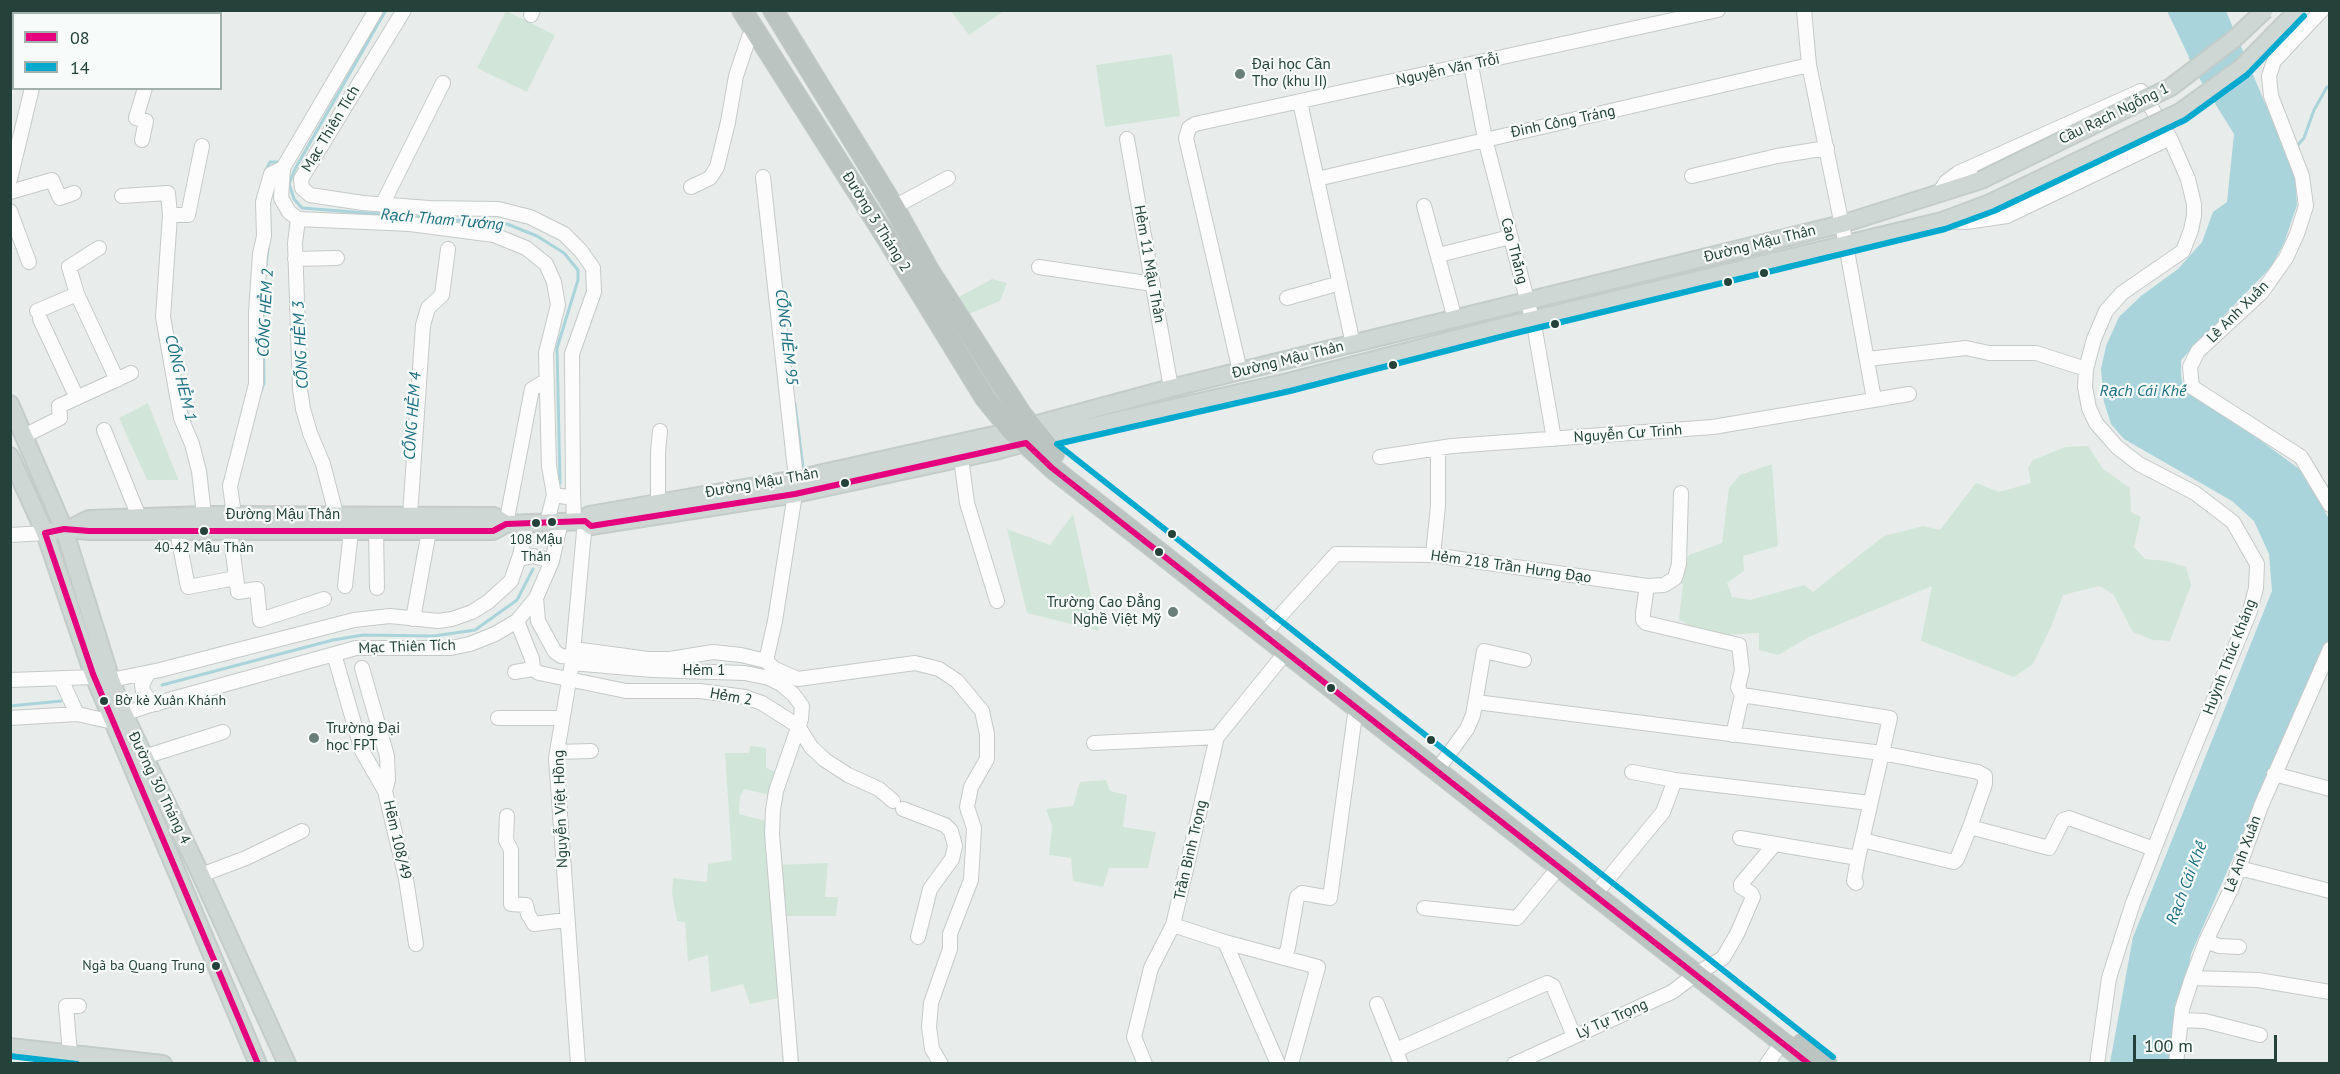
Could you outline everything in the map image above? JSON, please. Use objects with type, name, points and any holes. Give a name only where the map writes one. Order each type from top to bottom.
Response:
[{"type":"highway","name":"Đường 3 Tháng 2","points":[[742,10],[985,398],[1027,435]]},
{"type":"highway","name":"Đường 3 Tháng 2","points":[[773,10],[894,207],[1027,435]]},
{"type":"highway","points":[[1027,435],[1602,886],[1810,1064]]},
{"type":"highway","points":[[1027,435],[1052,468],[1559,867],[1827,1064]]},
{"type":"main road","name":"Cầu Rạch Ngỗng 1","points":[[1980,180],[2171,87],[2234,39],[2265,10]]},
{"type":"main road","name":"Cầu Rạch Ngỗng 1","points":[[1990,202],[2180,112],[2241,68],[2298,10]]},
{"type":"main road","name":"Đường Mậu Thân","points":[[66,529],[89,519],[139,517],[169,526],[204,515],[232,523],[351,531],[493,531],[506,524],[571,520],[658,501],[795,486],[961,458],[1171,388],[1842,224],[1980,180]]},
{"type":"main road","name":"Đường Mậu Thân","points":[[571,520],[591,526],[795,486],[1027,435],[1288,382],[1942,221],[1990,202]]},
{"type":"main road","points":[[1284,360],[1288,382]]},
{"type":"main road","name":"Đường 30 Tháng 4","points":[[10,404],[66,529],[103,679]]},
{"type":"main road","name":"Đường 30 Tháng 4","points":[[10,456],[45,533],[258,1064]]},
{"type":"main road","name":"Đường Mậu Thân","points":[[66,529],[89,531],[232,523],[336,514],[494,516],[506,524]]},
{"type":"main road","points":[[45,533],[66,529]]},
{"type":"main road","name":"Đường 30 Tháng 4","points":[[119,718],[144,757],[286,1060]]},
{"type":"main road","points":[[10,1047],[163,1064]]},
{"type":"main road","points":[[268,1064],[286,1060]]},
{"type":"street","name":"Mạc Thiên Tích","points":[[376,10],[285,164],[281,198],[289,212],[298,219],[431,227],[494,235],[526,248],[540,258],[550,271],[558,304],[546,353],[549,466],[554,495],[571,520]]},
{"type":"street","name":"Mạc Thiên Tích","points":[[10,718],[77,714],[119,718],[157,704],[356,648],[452,648],[470,645],[517,621],[536,598],[571,520],[573,493],[572,354],[594,292],[593,268],[581,251],[564,234],[530,217],[498,209],[382,205],[310,195],[302,188],[301,179],[399,17],[382,10]]},
{"type":"street","name":"Nguyễn Văn Trỗi","points":[[1240,371],[1186,138],[1189,128],[1195,123],[1718,10]]},
{"type":"street","points":[[1804,10],[1809,65],[1842,224],[1874,399]]},
{"type":"street","name":"Lê Anh Xuân","points":[[2322,10],[2274,61],[2269,76],[2271,96],[2302,176],[2306,206],[2297,234],[2286,258],[2262,292],[2198,351],[2190,367],[2192,387],[2301,457],[2327,497]]},
{"type":"street","points":[[691,187],[710,178],[717,167],[736,76],[745,46],[755,31]]},
{"type":"street","name":"Cao Thắng","points":[[1471,65],[1485,139],[1528,301],[1554,439]]},
{"type":"street","name":"Đinh Công Tráng","points":[[1317,179],[1809,65]]},
{"type":"street","points":[[382,205],[443,83]]},
{"type":"street","points":[[10,179],[32,90]]},
{"type":"street","points":[[142,140],[146,121],[136,118],[144,90]]},
{"type":"street","name":"Huỳnh Thúc Kháng","points":[[1939,194],[1946,182],[1958,173],[2141,91],[2170,138],[2188,179],[2194,204],[2194,216],[2188,242],[2183,250],[2122,293],[2106,311],[2094,339],[2086,369],[2085,387],[2089,408],[2096,423],[2117,447],[2139,464],[2195,493],[2233,522],[2257,564],[2256,588],[2250,611],[2154,849],[2109,978],[2097,1064]]},
{"type":"street","points":[[1300,102],[1353,344]]},
{"type":"street","points":[[1942,221],[1966,222],[2007,216],[2170,138]]},
{"type":"street","name":"Hẻm 11 Mậu Thân","points":[[1127,139],[1171,388]]},
{"type":"street","points":[[170,215],[188,215],[202,146]]},
{"type":"street","points":[[1692,176],[1778,156],[1827,148]]},
{"type":"street","points":[[237,585],[230,486],[256,384],[256,313],[260,254],[264,236],[263,202],[271,174],[285,164]]},
{"type":"street","points":[[763,177],[795,486],[775,621],[766,661]]},
{"type":"street","points":[[894,207],[948,178]]},
{"type":"street","points":[[10,192],[52,180],[60,198],[74,193]]},
{"type":"street","points":[[122,196],[168,193],[170,215],[163,317],[182,417],[199,471],[204,515]]},
{"type":"street","points":[[1424,206],[1455,319]]},
{"type":"street","points":[[10,210],[29,262]]},
{"type":"street","points":[[298,219],[295,243],[300,389],[308,425],[323,464],[336,514]]},
{"type":"street","points":[[1439,255],[1510,237]]},
{"type":"street","points":[[99,248],[69,267],[77,294],[117,380]]},
{"type":"street","points":[[410,515],[423,325],[428,308],[442,295],[448,249]]},
{"type":"street","points":[[296,260],[338,258]]},
{"type":"street","points":[[1039,267],[1153,284]]},
{"type":"street","points":[[1287,298],[1340,283]]},
{"type":"street","points":[[77,294],[38,315],[77,398]]},
{"type":"street","points":[[1867,359],[1966,348],[1989,353],[2036,353],[2086,369]]},
{"type":"street","points":[[24,436],[60,418],[59,406],[131,373]]},
{"type":"street","points":[[506,524],[532,389],[547,380]]},
{"type":"street","name":"Nguyễn Cư Trinh","points":[[1380,457],[1438,449],[1713,428],[1909,394]]},
{"type":"street","points":[[104,430],[139,517]]},
{"type":"street","points":[[658,501],[660,430]]},
{"type":"street","points":[[1433,555],[1438,506],[1438,449]]},
{"type":"street","points":[[961,458],[967,503],[997,601]]},
{"type":"street","points":[[554,495],[567,497],[573,493]]},
{"type":"street","points":[[1681,493],[1679,564],[1675,578],[1664,585],[1647,586],[1643,620],[1651,626],[1739,645],[1742,670],[1738,687],[1742,694],[1733,735]]},
{"type":"street","name":"Nguyễn Việt Hồng","points":[[571,520],[573,656],[557,752],[566,920],[578,1064]]},
{"type":"street","name":"Mạc Thiên Tích","points":[[10,680],[103,679],[148,673],[354,620],[390,616],[438,621],[452,619],[472,612],[502,591],[511,581],[519,559],[527,523]]},
{"type":"street","points":[[169,526],[188,587],[237,585],[257,589],[260,620],[324,599]]},
{"type":"street","points":[[345,586],[351,531]]},
{"type":"street","points":[[376,531],[377,588]]},
{"type":"street","points":[[413,619],[429,531]]},
{"type":"street","points":[[10,535],[45,533]]},
{"type":"street","name":"Hẻm 218 Trần Hưng Đạo","points":[[1271,626],[1336,554],[1433,555],[1647,586]]},
{"type":"street","points":[[519,559],[533,556],[552,561]]},
{"type":"street","points":[[536,598],[538,621],[555,652],[561,656],[670,659],[713,652],[766,661],[775,669],[798,679],[915,663],[939,669],[957,681],[982,711],[987,734],[987,759],[971,787],[967,807],[974,828],[971,880],[951,934],[950,949],[931,1003],[929,1027],[932,1049],[940,1064]]},
{"type":"street","points":[[517,621],[532,659],[533,669]]},
{"type":"street","name":"Lê Anh Xuân","points":[[2176,1064],[2181,1020],[2192,978],[2239,868],[2274,774],[2330,649]]},
{"type":"street","points":[[1443,762],[1467,729],[1476,702],[1484,651],[1524,660]]},
{"type":"street","name":"Trần Bình Trọng","points":[[1145,1064],[1134,1037],[1151,968],[1173,925],[1217,737],[1286,652]]},
{"type":"street","points":[[334,654],[362,751],[385,791]]},
{"type":"street","name":"Hẻm 1","points":[[573,656],[652,670],[731,671],[769,678],[788,688],[798,700],[803,712],[798,726]]},
{"type":"street","name":"Hẽm 108/49","points":[[362,668],[387,756],[388,780],[385,791],[406,879],[416,944]]},
{"type":"street","points":[[515,672],[533,669],[569,680]]},
{"type":"street","points":[[148,673],[142,685],[143,692],[157,704]]},
{"type":"street","points":[[61,679],[77,714]]},
{"type":"street","name":"Hẻm 2","points":[[569,680],[626,691],[700,691],[745,697],[762,703],[798,726],[811,747],[825,760],[848,775],[879,789],[898,805],[945,825],[951,831],[955,846],[952,859],[930,889],[918,937]]},
{"type":"street","points":[[1742,694],[1890,718],[1858,858],[1854,881],[1856,883]]},
{"type":"street","points":[[1476,702],[1882,753],[1978,772],[1985,776],[1985,784],[1970,827],[1957,860],[1954,862],[1862,840]]},
{"type":"street","points":[[1284,958],[1288,948],[1297,897],[1302,893],[1330,898],[1356,707]]},
{"type":"street","points":[[498,717],[562,718]]},
{"type":"street","points":[[791,1064],[773,845],[773,810],[776,791],[798,726]]},
{"type":"street","points":[[144,757],[223,732]]},
{"type":"street","points":[[1094,743],[1217,737]]},
{"type":"street","points":[[557,752],[591,751]]},
{"type":"street","points":[[1632,772],[1675,780],[1870,803]]},
{"type":"street","points":[[2274,774],[2330,789]]},
{"type":"street","points":[[1602,886],[1663,812],[1675,780]]},
{"type":"street","points":[[507,816],[506,840],[511,850],[511,904],[526,905],[534,924],[566,920]]},
{"type":"street","points":[[1970,827],[2049,848],[2063,820],[2069,818],[2154,849]]},
{"type":"street","points":[[201,875],[246,858],[302,831]]},
{"type":"street","points":[[1740,838],[1858,858]]},
{"type":"street","name":"Lý Tự Trọng","points":[[1514,1064],[1672,992],[1723,958],[1737,934],[1753,897],[1741,887],[1741,884],[1774,844]]},
{"type":"street","points":[[1424,908],[1517,918],[1559,867]]},
{"type":"street","points":[[2239,868],[2330,891]]},
{"type":"street","points":[[1173,925],[1225,942],[1318,967],[1291,1064]]},
{"type":"street","points":[[2206,941],[2219,946],[2239,947]]},
{"type":"street","points":[[1225,942],[1278,1064]]},
{"type":"street","points":[[2192,978],[2258,980],[2330,992]]},
{"type":"street","points":[[1396,1050],[1547,983],[1553,986],[1574,1036]]},
{"type":"street","points":[[1377,1004],[1401,1064]]},
{"type":"street","points":[[70,1054],[66,1006],[79,1006]]},
{"type":"street","points":[[2181,1020],[2205,1021],[2260,1035]]},
{"type":"street","points":[[1767,1064],[1782,1042]]},
{"type":"green space","points":[[506,11],[555,35],[527,92],[477,68]]},
{"type":"green space","points":[[951,11],[1004,11],[969,35]]},
{"type":"green space","points":[[1172,54],[1180,116],[1105,127],[1096,65]]},
{"type":"green space","points":[[992,279],[1007,283],[1000,301],[964,316],[955,299]]},
{"type":"green space","points":[[148,403],[178,480],[147,480],[119,418]]},
{"type":"green space","points":[[2088,446],[2103,469],[2130,488],[2131,512],[2141,517],[2134,547],[2145,559],[2166,561],[2186,567],[2191,585],[2170,641],[2153,640],[2133,632],[2113,594],[2099,586],[2063,595],[2033,664],[2014,677],[1921,641],[1932,586],[1809,637],[1778,655],[1759,650],[1759,633],[1704,636],[1679,619],[1683,584],[1679,578],[1689,555],[1722,543],[1729,488],[1740,475],[1772,464],[1778,546],[1743,556],[1744,571],[1727,583],[1732,597],[1750,600],[1804,585],[1813,592],[1884,536],[1923,526],[1940,530],[1976,483],[1999,492],[2031,483],[2028,468],[2033,460],[2065,447]]},
{"type":"green space","points":[[1073,514],[1099,631],[1027,613],[1007,529],[1050,545]]},
{"type":"green space","points":[[750,746],[766,748],[766,768],[777,772],[770,795],[744,789],[740,797],[739,814],[770,822],[773,865],[828,863],[825,897],[838,897],[836,916],[781,916],[784,997],[750,1004],[743,984],[711,992],[708,955],[688,961],[685,922],[677,921],[672,893],[673,878],[707,882],[708,864],[732,860],[725,753],[749,753]]},
{"type":"green space","points":[[1106,780],[1110,791],[1127,795],[1123,827],[1156,832],[1148,868],[1109,868],[1103,887],[1073,881],[1071,858],[1049,855],[1052,826],[1046,809],[1073,806],[1080,782]]},
{"type":"water","name":"Rạch Cái Khế","points":[[2167,11],[2226,11],[2295,174],[2297,205],[2284,243],[2271,267],[2181,360],[2181,376],[2184,390],[2249,432],[2302,471],[2329,519],[2330,636],[2191,954],[2171,1063],[2110,1063],[2133,937],[2272,591],[2269,554],[2254,521],[2232,501],[2124,439],[2111,424],[2104,402],[2101,369],[2106,346],[2119,317],[2141,296],[2178,269],[2202,242],[2213,212],[2227,202],[2234,134],[2191,65]]},
{"type":"waterway","name":"Rạch Tham Tướng","points":[[386,10],[295,169],[289,184],[294,199],[302,208],[507,224],[537,236],[564,253],[578,270],[578,280],[557,348],[560,483]]},
{"type":"waterway","points":[[2295,148],[2304,138],[2314,110],[2327,87],[2330,87]]},
{"type":"waterway","name":"CỐNG HẺM 2","points":[[265,172],[270,162],[282,162]]},
{"type":"waterway","name":"CỐNG HẺM 2","points":[[266,266],[270,231]]},
{"type":"waterway","name":"CỐNG HẺM 2","points":[[260,394],[264,383],[263,314]]},
{"type":"waterway","name":"CỐNG HẺM 95","points":[[795,404],[803,467]]},
{"type":"waterway","name":"CỐNG HẺM 1","points":[[186,409],[190,422]]},
{"type":"waterway","name":"Rạch Tham Tướng","points":[[162,685],[333,640],[363,635],[434,636],[475,630],[517,600],[533,569]]},
{"type":"waterway","name":"Rạch Tham Tướng","points":[[10,706],[61,701]]},
{"type":"transit line","name":"14","points":[[1833,1057],[1057,444],[1290,391],[1512,334],[1945,229],[1994,211],[2185,120],[2247,75],[2304,16]]},
{"type":"transit line","name":"08","points":[[258,1064],[93,674],[45,533],[64,529],[89,531],[493,531],[506,524],[585,521],[591,526],[795,494],[1026,443],[1052,468],[1809,1064]]},
{"type":"transit line","name":"14","points":[[10,1056],[77,1064]]},
{"type":"place","name":"Đại học Cần Thơ (khu II)","points":[[1240,74]]},
{"type":"place","name":"108 Mậu Thân","points":[[536,523]]},
{"type":"place","name":"40-42 Mậu Thân","points":[[204,531]]},
{"type":"place","name":"Trường Cao Đẳng Nghề Việt Mỹ","points":[[1173,612]]},
{"type":"place","name":"Bờ kè Xuân Khánh","points":[[104,701]]},
{"type":"place","name":"Trường Đại học FPT","points":[[314,738]]},
{"type":"place","name":"Ngã ba Quang Trung","points":[[216,966]]},
{"type":"water label","name":"CỐNG HẺM 3","points":[[301,345]]},
{"type":"water label","name":"CỐNG HẺM 4","points":[[413,416]]}]
